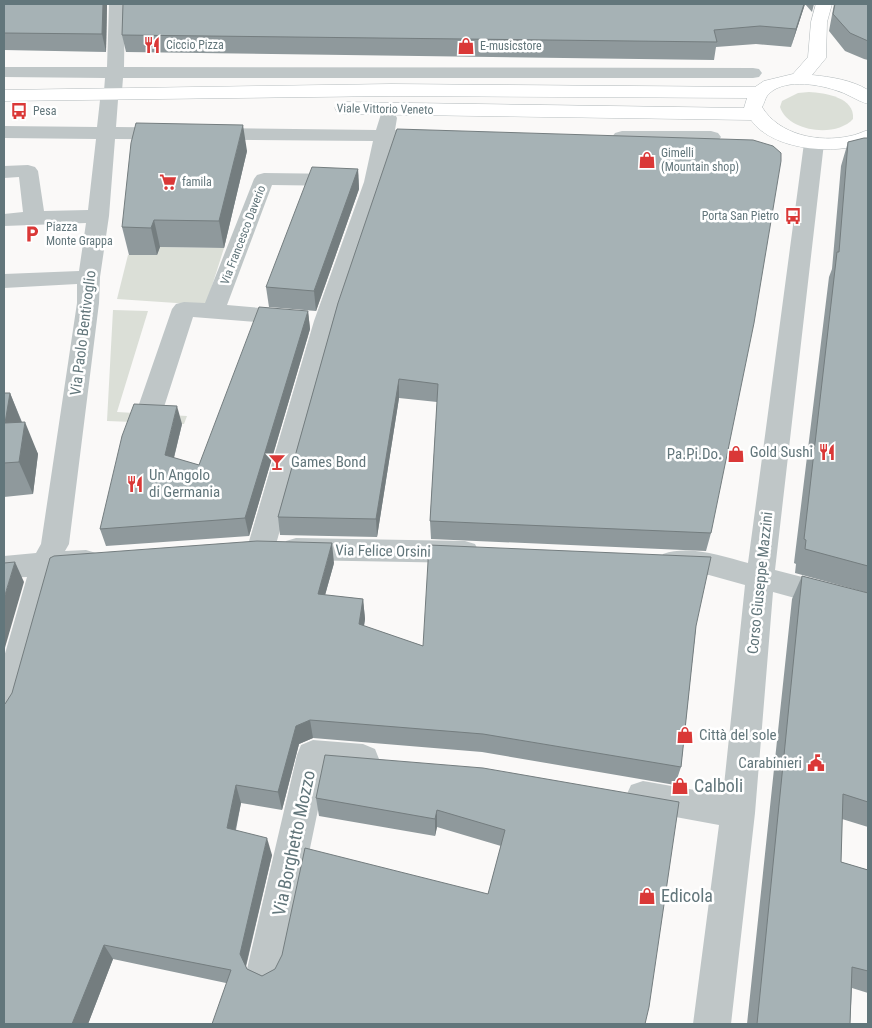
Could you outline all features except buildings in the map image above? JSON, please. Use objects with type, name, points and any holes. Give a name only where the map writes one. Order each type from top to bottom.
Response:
[{"type":"main road","points":[[799,79],[817,58],[819,22],[824,4]]},
{"type":"main road","points":[[868,98],[852,88],[835,83],[799,79],[765,87],[758,93],[753,107],[764,124],[794,139],[833,144],[851,142],[868,136]]},
{"type":"main road","name":"Viale Vittorio Veneto","points":[[111,97],[392,82],[569,82],[758,93]]},
{"type":"main road","name":"Viale Vittorio Veneto","points":[[9,96],[111,97],[390,110],[756,114]]},
{"type":"street","name":"Via Paolo Bentivoglio","points":[[4,711],[45,564],[55,544],[98,216],[105,132],[114,72],[117,4]]},
{"type":"street","name":"Viale Vittorio Veneto","points":[[4,72],[114,72],[392,82]]},
{"type":"street","name":"Viale Vittorio Veneto","points":[[569,82],[753,73]]},
{"type":"street","points":[[261,548],[326,320],[374,182],[390,110]]},
{"type":"street","name":"Viale Vittorio Veneto","points":[[4,132],[454,136]]},
{"type":"street","points":[[602,137],[711,137]]},
{"type":"street","name":"Corso Giuseppe Mazzini","points":[[712,1024],[738,813],[760,578],[814,143]]},
{"type":"street","points":[[4,172],[28,171],[34,218]]},
{"type":"street","name":"Via Francesco Daverio","points":[[214,310],[264,179],[324,178],[374,182]]},
{"type":"street","points":[[4,220],[98,216]]},
{"type":"street","points":[[4,281],[89,277]]},
{"type":"street","points":[[151,407],[184,308],[326,320]]},
{"type":"street","name":"Via Felice Orsini","points":[[232,550],[261,548],[490,553]]},
{"type":"street","points":[[4,567],[114,559]]},
{"type":"street","points":[[650,561],[709,564],[868,606]]},
{"type":"street","name":"Via Borghetto Mozzo","points":[[266,969],[313,755],[392,761]]},
{"type":"street","points":[[610,791],[738,813]]},
{"type":"shaded area","points":[[809,92],[830,95],[844,101],[852,112],[853,119],[836,129],[825,130],[813,130],[792,122],[780,107],[782,101],[798,93]]},
{"type":"shaded area","points":[[160,247],[224,248],[206,305],[117,299],[128,255],[157,255]]},
{"type":"shaded area","points":[[113,310],[148,311],[117,412],[187,416],[184,424],[107,421]]},
{"type":"place","name":"Ciccio Pizza","points":[[152,45]]},
{"type":"place","name":"E-musicstore","points":[[466,46]]},
{"type":"place","name":"Pesa","points":[[19,111]]},
{"type":"place","name":"Gimelli (Mountain shop)","points":[[647,160]]},
{"type":"place","name":"famila","points":[[168,182]]},
{"type":"place","name":"Porta San Pietro","points":[[793,216]]},
{"type":"place","name":"Piazza Monte Grappa","points":[[32,234]]},
{"type":"place","name":"Gold Sushi","points":[[827,452]]},
{"type":"place","name":"Pa.Pi.Do.","points":[[736,454]]},
{"type":"place","name":"Games Bond","points":[[277,462]]},
{"type":"place","name":"Un Angolo di Germania","points":[[135,484]]},
{"type":"place","name":"Città del sole","points":[[685,735]]},
{"type":"place","name":"Carabinieri","points":[[816,763]]},
{"type":"place","name":"Calboli","points":[[680,786]]},
{"type":"place","name":"Edicola","points":[[647,896]]}]
